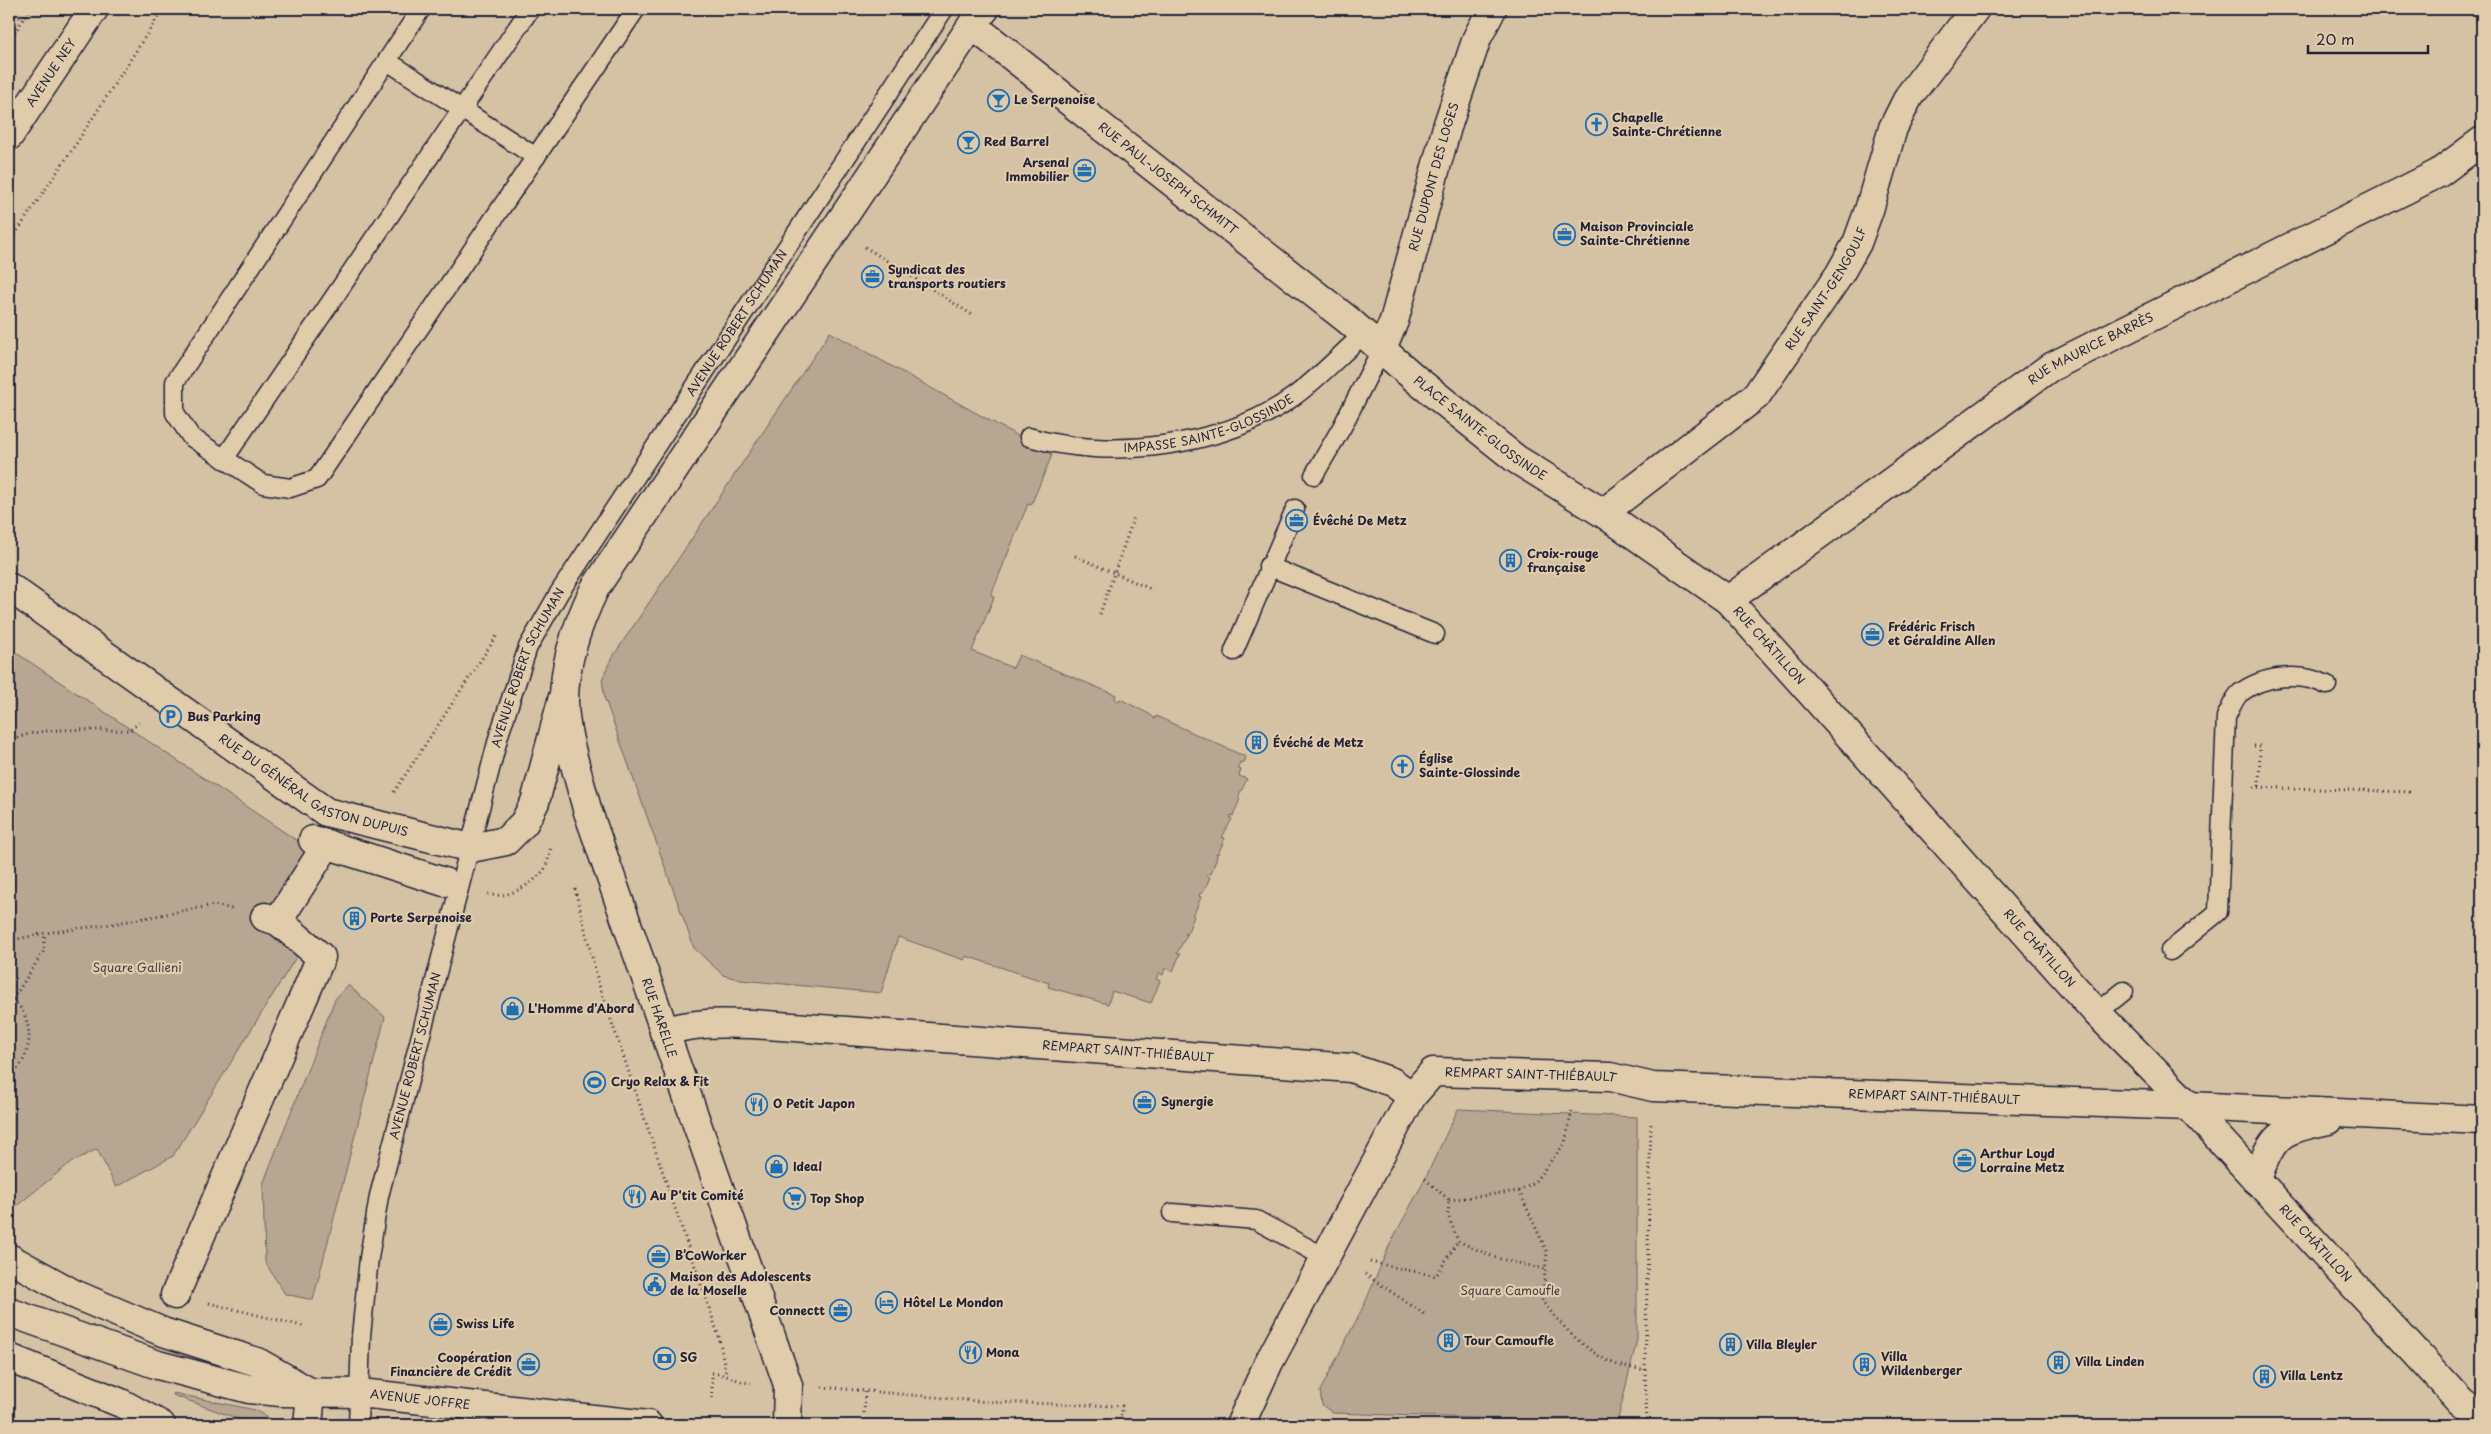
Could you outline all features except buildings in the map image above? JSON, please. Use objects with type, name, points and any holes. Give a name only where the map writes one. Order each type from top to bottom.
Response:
[{"type":"street","name":"AVENUE NEY","points":[[13,122],[94,9]]},
{"type":"street","name":"RUE DUPONT DES LOGES","points":[[1373,341],[1394,321],[1447,127],[1477,38],[1492,9]]},
{"type":"street","name":"RUE SAINT-GENGOULF","points":[[1603,513],[1756,396],[1839,276],[1857,243],[1869,210],[1893,128],[1909,96],[1975,9]]},
{"type":"street","name":"RUE PAUL-JOSEPH SCHMITT","points":[[978,17],[1373,341]]},
{"type":"street","name":"RUE HARELLE","points":[[787,1425],[788,1385],[588,809],[566,724],[563,696],[579,620],[594,588],[978,17]]},
{"type":"street","name":"RUE MAURICE BARRÈS","points":[[1728,600],[2049,368],[2439,172],[2482,141]]},
{"type":"street","name":"PLACE SAINTE-GLOSSINDE","points":[[1373,341],[1418,381],[1516,459],[1603,513]]},
{"type":"street","name":"RUE CHÂTILLON","points":[[1603,513],[1728,600],[2097,1013],[2189,1106],[2256,1180],[2460,1414],[2482,1418]]},
{"type":"street","name":"RUE DU GÉNÉRAL GASTON DUPUIS","points":[[9,587],[326,812],[471,848],[506,841],[524,823],[535,802],[563,696]]},
{"type":"street","points":[[174,1295],[321,957],[272,919],[320,842],[362,848],[444,882]]},
{"type":"street","name":"REMPART SAINT-THIÉBAULT","points":[[664,1032],[680,1026],[710,1022],[752,1024],[1351,1068],[1392,1082],[1412,1096],[1433,1072],[1610,1077],[1653,1087],[2189,1106],[2482,1120]]},
{"type":"street","points":[[1240,1425],[1266,1370],[1412,1096]]},
{"type":"street","name":"REMPART SAINT-THIÉBAULT","points":[[2256,1180],[2270,1145],[2279,1135],[2307,1124],[2356,1114]]},
{"type":"street","name":"AVENUE JOFFRE","points":[[9,1258],[74,1294],[163,1332],[257,1362],[311,1393]]},
{"type":"street","name":"AVENUE JOFFRE","points":[[9,1312],[176,1369],[249,1389],[311,1393],[360,1393],[648,1425]]},
{"type":"street","points":[[9,1358],[120,1403],[161,1425]]},
{"type":"street","points":[[308,1425],[311,1393]]},
{"type":"lane","points":[[421,9],[174,382],[175,413],[191,437],[263,484],[290,488],[317,479],[636,9]]},
{"type":"lane","points":[[224,459],[530,9]]},
{"type":"lane","name":"AVENUE ROBERT SCHUMAN","points":[[358,1425],[361,1336],[368,1258],[379,1196],[499,735],[528,646],[559,593],[944,9]]},
{"type":"lane","points":[[387,61],[536,157]]},
{"type":"lane","points":[[1314,475],[1342,427],[1373,341]]},
{"type":"lane","name":"IMPASSE SAINTE-GLOSSINDE","points":[[1029,437],[1056,445],[1140,448],[1194,440],[1245,424],[1293,397],[1373,341]]},
{"type":"lane","points":[[1234,650],[1268,566],[1294,509]]},
{"type":"lane","points":[[1268,566],[1435,634]]},
{"type":"lane","points":[[2170,951],[2218,912],[2226,717],[2238,694],[2261,682],[2290,677],[2313,678],[2327,685]]},
{"type":"lane","points":[[2097,1013],[2124,991]]},
{"type":"lane","points":[[1172,1213],[1256,1220],[1326,1258]]},
{"type":"path","points":[[9,41],[30,9]]},
{"type":"path","points":[[9,243],[76,144],[163,9]]},
{"type":"path","points":[[9,15],[24,18]]},
{"type":"path","points":[[864,246],[974,316]]},
{"type":"path","points":[[1100,614],[1134,517]]},
{"type":"path","points":[[1075,556],[1153,590]]},
{"type":"path","points":[[9,744],[15,738],[54,729],[130,730],[139,723]]},
{"type":"path","points":[[2252,746],[2260,746],[2259,788]]},
{"type":"path","points":[[2223,787],[2410,792]]},
{"type":"path","points":[[575,888],[599,986],[719,1337],[726,1374]]},
{"type":"path","points":[[9,941],[45,933],[112,924],[214,905],[272,919]]},
{"type":"path","points":[[13,1000],[43,952],[45,933]]},
{"type":"path","points":[[9,997],[23,1012],[29,1028],[29,1044],[24,1060],[9,1076]]},
{"type":"path","points":[[1647,1425],[1645,1370],[1653,1087]]},
{"type":"path","points":[[1425,1179],[1449,1200],[1519,1191],[1533,1184],[1565,1143],[1573,1103]]},
{"type":"path","points":[[1519,1191],[1547,1252],[1542,1301],[1559,1322],[1604,1358],[1620,1366],[1645,1370]]},
{"type":"path","points":[[1449,1200],[1448,1215],[1458,1242],[1496,1258],[1545,1269]]},
{"type":"path","points":[[1370,1262],[1436,1276],[1458,1242]]},
{"type":"path","points":[[1365,1274],[1428,1316]]},
{"type":"path","points":[[712,1398],[712,1373],[726,1374],[739,1382],[755,1383]]},
{"type":"path","points":[[814,1386],[989,1402],[1122,1406],[1121,1425]]},
{"type":"path","points":[[864,1413],[865,1392]]},
{"type":"green space","points":[[830,332],[1052,455],[1031,505],[1028,504],[991,595],[994,597],[972,651],[1013,668],[1019,655],[1116,695],[1115,699],[1119,702],[1120,699],[1155,719],[1156,716],[1246,757],[1244,763],[1240,762],[1238,768],[1241,770],[1239,776],[1247,779],[1238,797],[1240,799],[1233,816],[1231,815],[1230,817],[1232,819],[1222,837],[1225,838],[1218,854],[1216,853],[1217,857],[1211,874],[1209,873],[1207,876],[1210,877],[1203,893],[1200,893],[1199,896],[1201,897],[1195,912],[1192,914],[1194,916],[1188,932],[1185,934],[1187,935],[1177,953],[1180,954],[1173,971],[1165,968],[1163,975],[1159,973],[1156,979],[1160,981],[1151,1003],[1112,991],[1108,1004],[1048,987],[1049,983],[966,956],[964,960],[898,937],[881,993],[741,980],[723,975],[694,948],[605,699],[602,680],[610,661]]},
{"type":"green space","name":"Square Gallieni","points":[[9,648],[308,848],[259,925],[298,954],[173,1156],[116,1187],[97,1149],[70,1163],[9,1212]]},
{"type":"green space","points":[[348,985],[385,1017],[313,1300],[285,1294],[265,1262],[263,1184],[335,999]]},
{"type":"green space","name":"Square Camoufle","points":[[1458,1109],[1637,1117],[1637,1340],[1617,1423],[1333,1413],[1322,1405],[1320,1391],[1365,1303],[1390,1244],[1425,1179]]},
{"type":"green space","points":[[173,1393],[255,1410],[279,1425],[255,1425],[173,1395]]},
{"type":"place","name":"Le Serpenoise","points":[[998,100]]},
{"type":"place","name":"Chapelle Sainte-Chrétienne","points":[[1596,125]]},
{"type":"place","name":"Red Barrel","points":[[968,142]]},
{"type":"place","name":"Arsenal Immobilier","points":[[1085,170]]},
{"type":"place","name":"Maison Provinciale Sainte-Chrétienne","points":[[1564,234]]},
{"type":"place","name":"Syndicat des transports routiers","points":[[872,277]]},
{"type":"place","name":"Évêché De Metz","points":[[1297,521]]},
{"type":"place","name":"Croix-rouge française","points":[[1511,561]]},
{"type":"place","name":"Frédéric Frisch et Géraldine Allen","points":[[1872,634]]},
{"type":"place","name":"Bus Parking","points":[[171,717]]},
{"type":"place","name":"Évéché de Metz","points":[[1257,743]]},
{"type":"place","name":"Église Sainte-Glossinde","points":[[1403,766]]},
{"type":"place","name":"Porte Serpenoise","points":[[354,918]]},
{"type":"place","name":"L'Homme d'Abord","points":[[512,1009]]},
{"type":"place","name":"Cryo Relax & Fit","points":[[595,1082]]},
{"type":"place","name":"Synergie","points":[[1145,1102]]},
{"type":"place","name":"O Petit Japon","points":[[757,1104]]},
{"type":"place","name":"Arthur Loyd Lorraine Metz","points":[[1964,1161]]},
{"type":"place","name":"Ideal","points":[[777,1167]]},
{"type":"place","name":"Au P'tit Comité","points":[[634,1196]]},
{"type":"place","name":"Top Shop","points":[[794,1199]]},
{"type":"place","name":"B’CoWorker","points":[[659,1256]]},
{"type":"place","name":"Maison des Adolescents de la Moselle","points":[[654,1284]]},
{"type":"place","name":"Hôtel Le Mondon","points":[[887,1303]]},
{"type":"place","name":"Connectt","points":[[841,1311]]},
{"type":"place","name":"Swiss Life","points":[[440,1324]]},
{"type":"place","name":"Tour Camoufle","points":[[1448,1341]]},
{"type":"place","name":"Villa Bleyler","points":[[1730,1345]]},
{"type":"place","name":"Mona","points":[[970,1353]]},
{"type":"place","name":"SG","points":[[664,1358]]},
{"type":"place","name":"Villa Linden","points":[[2059,1362]]},
{"type":"place","name":"Villa Wildenberger","points":[[1865,1364]]},
{"type":"place","name":"Coopération Financière de Crédit","points":[[528,1365]]},
{"type":"place","name":"Villa Lentz","points":[[2264,1376]]}]
